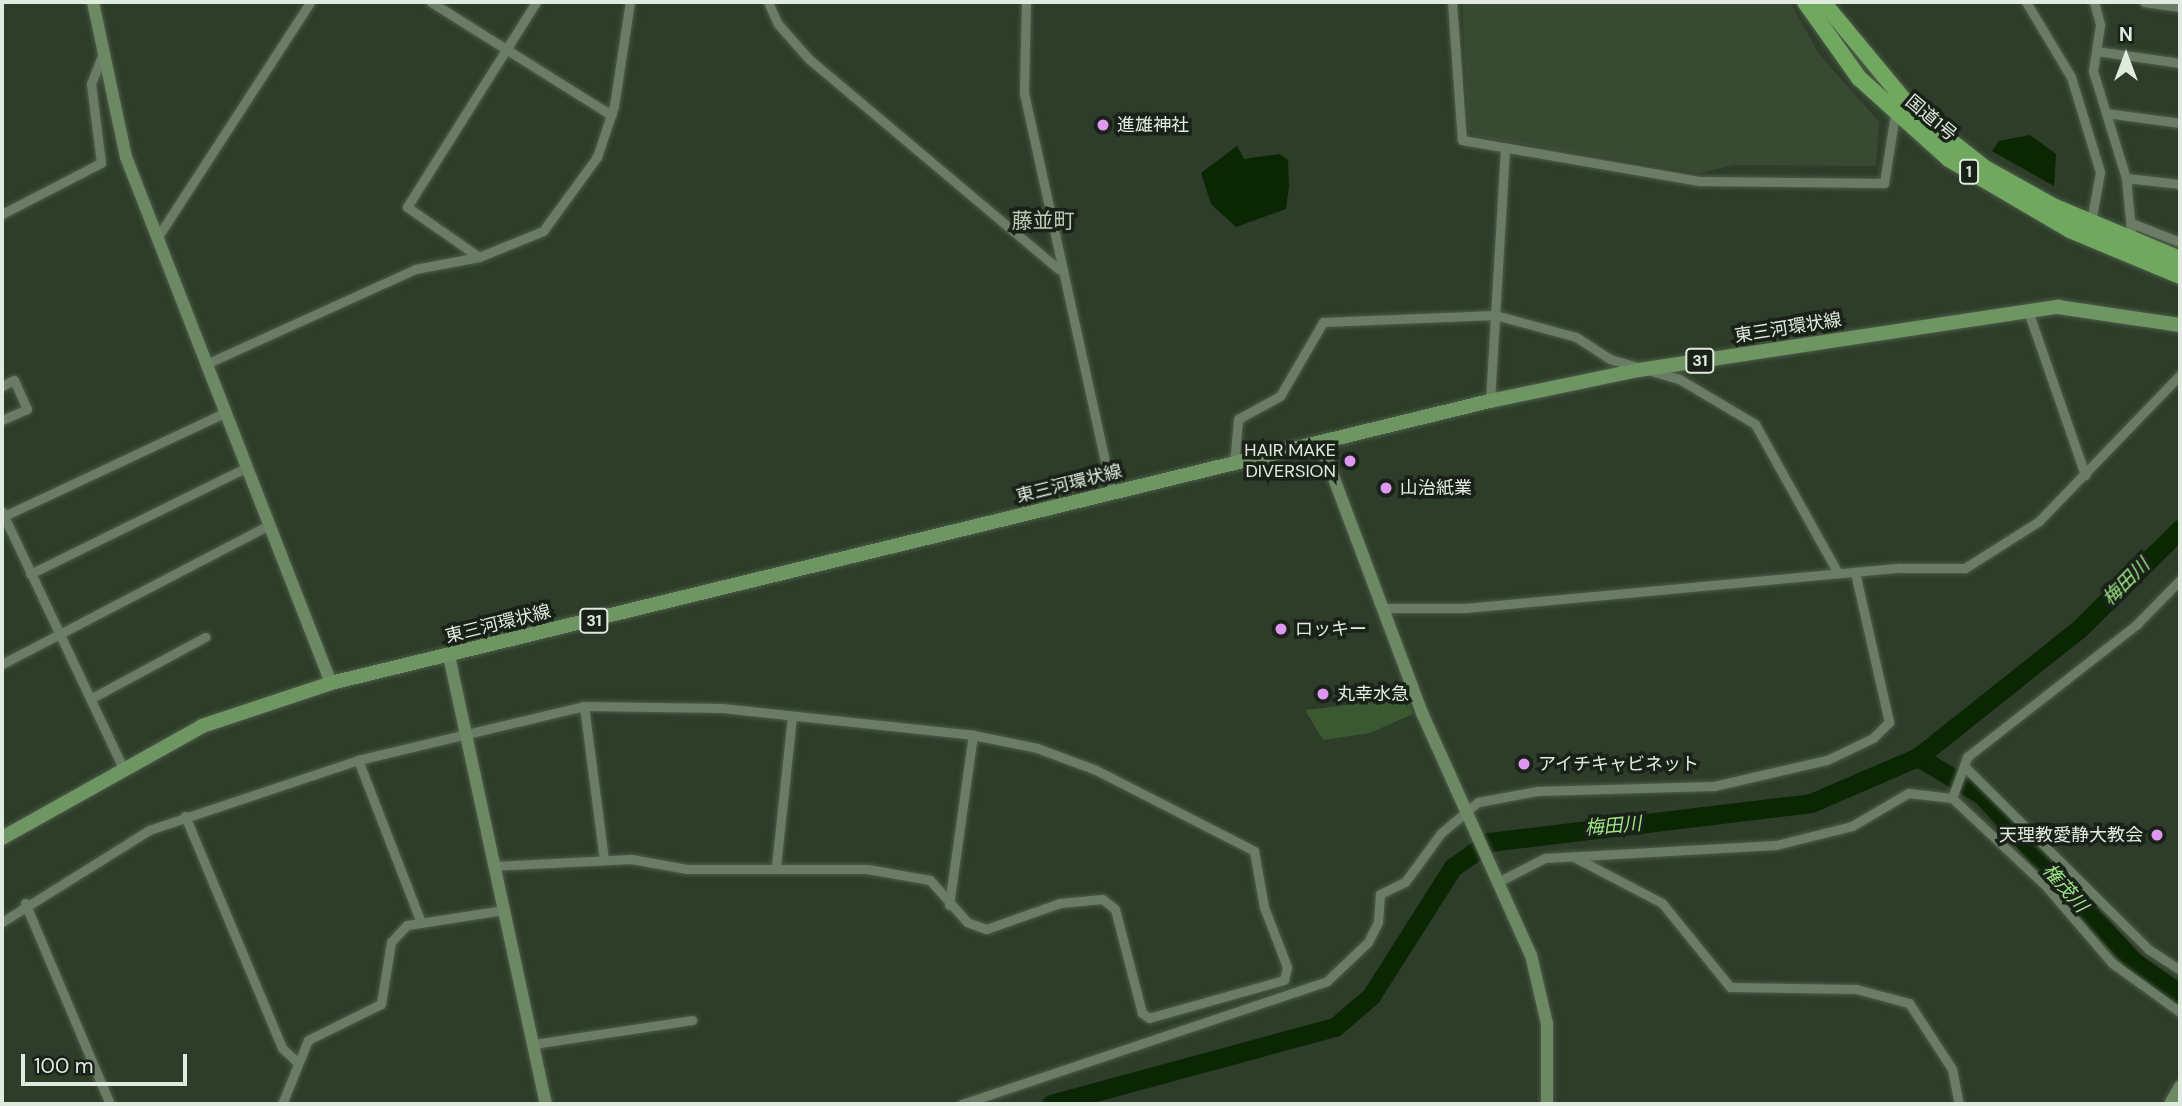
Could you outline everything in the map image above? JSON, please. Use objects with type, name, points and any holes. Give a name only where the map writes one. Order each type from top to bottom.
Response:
[{"type":"highway","name":"国道1号","points":[[1812,3],[1901,97],[1985,168],[2091,222],[2133,232],[2180,259]]},
{"type":"highway","name":"国道1号","points":[[1812,3],[1859,78],[1894,113],[2002,194],[2180,276]]},
{"type":"main road","name":"東三河環状線","points":[[2,838],[202,726],[331,683],[1224,468],[1490,401],[1639,370],[2028,311],[2082,308],[2148,325],[2180,325]]},
{"type":"street","points":[[93,2],[117,129],[245,468],[331,683]]},
{"type":"street","points":[[157,238],[310,2]]},
{"type":"street","points":[[431,2],[611,115]]},
{"type":"street","points":[[479,257],[407,207],[537,2]]},
{"type":"street","points":[[206,364],[415,269],[479,257],[543,231],[597,157],[611,115],[630,2]]},
{"type":"street","points":[[768,2],[778,24],[809,59],[1058,268]]},
{"type":"street","points":[[1026,2],[1024,93],[1058,268],[1112,493]]},
{"type":"street","points":[[1455,2],[1462,140],[1504,149],[1700,181],[1884,183],[1894,113],[1901,97]]},
{"type":"street","points":[[2026,2],[2071,77],[2100,172],[2091,222]]},
{"type":"street","points":[[2094,2],[2100,25],[2093,71],[2126,178],[2133,232],[2180,242]]},
{"type":"street","points":[[2144,2],[2180,7]]},
{"type":"street","points":[[2096,51],[2180,64]]},
{"type":"street","points":[[2,214],[101,163],[91,83],[102,56]]},
{"type":"street","points":[[2106,113],[2180,123]]},
{"type":"street","points":[[1490,401],[1504,149]]},
{"type":"street","points":[[2126,178],[2180,184]]},
{"type":"street","points":[[2028,311],[2085,475]]},
{"type":"street","points":[[1224,468],[1238,419],[1280,396],[1323,322],[1495,315],[1576,337],[1639,370],[1679,379],[1755,424],[1838,573]]},
{"type":"street","points":[[1383,608],[1465,608],[1838,573],[1980,564],[2039,521],[2180,375]]},
{"type":"street","points":[[2,386],[14,380],[27,409],[2,420]]},
{"type":"street","points":[[124,770],[2,515],[224,413]]},
{"type":"street","points":[[1321,444],[1383,608],[1466,812],[1498,880],[1542,993],[1547,1104]]},
{"type":"street","points":[[30,574],[245,468]]},
{"type":"street","points":[[2,664],[268,526]]},
{"type":"street","points":[[962,1104],[1327,981],[1368,942],[1378,922],[1380,894],[1405,882],[1466,812],[1537,791],[1714,786],[1769,777],[1873,738],[1889,722],[1855,572]]},
{"type":"street","points":[[1953,796],[1966,770],[1967,757],[2137,624],[2180,580]]},
{"type":"street","points":[[90,699],[205,637]]},
{"type":"street","points":[[449,656],[547,1104]]},
{"type":"street","points":[[584,706],[604,859]]},
{"type":"street","points":[[2,922],[25,903],[149,830],[185,816],[358,760],[584,706],[792,716],[973,735],[1064,756],[1248,846],[1257,857],[1264,907],[1287,967],[1284,980],[1149,1018],[1109,901],[1060,903],[986,929],[949,905],[930,880],[867,869],[776,866],[687,869],[604,859],[495,866]]},
{"type":"street","points":[[776,866],[792,716]]},
{"type":"street","points":[[949,905],[973,735]]},
{"type":"street","points":[[358,760],[420,920]]},
{"type":"street","points":[[1966,770],[2148,949],[2180,970]]},
{"type":"street","points":[[1498,880],[1545,858],[1776,845],[1852,826],[1908,793],[1953,796],[2046,886],[2112,963],[2180,1012]]},
{"type":"street","points":[[185,816],[282,1048],[296,1060]]},
{"type":"street","points":[[1573,857],[1662,903],[1730,987],[1856,989],[1909,1003],[1952,1069],[1959,1104]]},
{"type":"street","points":[[25,903],[110,1104]]},
{"type":"street","points":[[282,1104],[296,1060],[308,1040],[381,1004],[391,942],[420,920],[504,910]]},
{"type":"street","points":[[534,1044],[692,1020]]},
{"type":"street","points":[[2171,1104],[2180,1087]]},
{"type":"shaded area","points":[[1462,2],[1790,2],[1819,54],[1879,122],[1876,166],[1734,165],[1700,173],[1474,136],[1468,128]]},
{"type":"shaded area","points":[[2030,135],[2056,154],[2054,186],[1992,151],[1999,141]]},
{"type":"shaded area","points":[[1237,146],[1244,159],[1280,154],[1288,160],[1289,186],[1286,209],[1236,227],[1211,204],[1201,173]]},
{"type":"shaded area","points":[[1407,698],[1413,714],[1370,733],[1323,740],[1305,710]]},
{"type":"waterway","name":"梅田川","points":[[1051,1104],[1335,1027],[1371,996],[1453,867],[1489,842],[1811,803],[1918,757],[2079,629],[2180,529]]},
{"type":"waterway","name":"権茂川","points":[[1918,757],[1982,795],[2133,961],[2180,994]]},
{"type":"place","name":"進雄神社","points":[[1103,125]]},
{"type":"place","name":"HAIR MAKE DIVERSION","points":[[1350,461]]},
{"type":"place","name":"山治紙業","points":[[1386,488]]},
{"type":"place","name":"ロッキー","points":[[1281,629]]},
{"type":"place","name":"丸幸水急","points":[[1323,694]]},
{"type":"place","name":"アイチキャビネット","points":[[1524,764]]},
{"type":"place","name":"天理教愛静大教会","points":[[2157,835]]},
{"type":"district","name":"藤並町","points":[[1043,221]]}]
